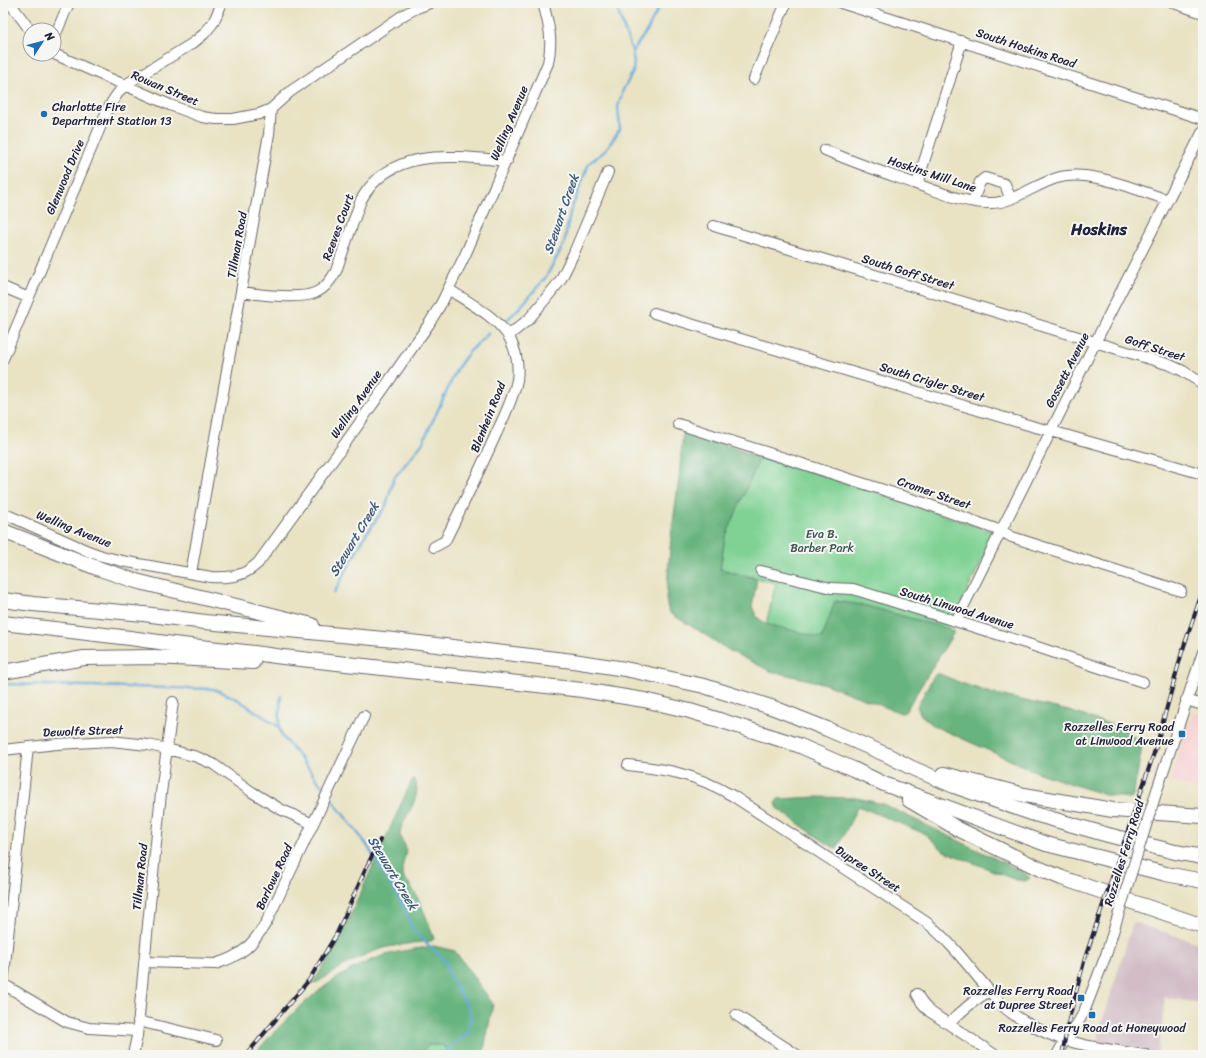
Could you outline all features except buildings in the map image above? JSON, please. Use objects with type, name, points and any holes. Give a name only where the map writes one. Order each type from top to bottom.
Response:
[{"type":"highway","points":[[3,531],[97,568],[136,581],[359,637]]},
{"type":"highway","points":[[3,600],[601,664],[704,686],[748,699],[796,717],[912,768],[967,790],[1038,815],[1082,829],[1175,852],[1203,857]]},
{"type":"highway","points":[[3,623],[174,644],[582,690],[644,700],[690,711],[798,745],[884,784],[1046,844],[1166,874],[1203,881]]},
{"type":"highway","points":[[3,672],[61,661],[108,657],[154,657],[274,662],[315,660]]},
{"type":"highway","points":[[912,768],[1050,800],[1113,810],[1203,816]]},
{"type":"highway","points":[[884,784],[936,817],[1038,868],[1062,878],[1203,926]]},
{"type":"street","points":[[10,3],[24,22]]},
{"type":"street","points":[[61,22],[69,3]]},
{"type":"street","name":"Glenwood Drive","points":[[3,359],[107,111],[113,100],[125,85],[193,43],[204,34],[213,23],[222,3]]},
{"type":"street","points":[[271,109],[291,91],[405,14],[430,3]]},
{"type":"street","name":"Welling Avenue","points":[[3,513],[88,551],[122,561],[217,578],[243,574],[258,563],[310,493],[429,324],[448,290],[507,161],[548,63],[551,51],[551,39],[543,3]]},
{"type":"street","points":[[754,79],[786,3]]},
{"type":"street","name":"South Hoskins Road","points":[[841,3],[1203,119]]},
{"type":"street","points":[[1174,3],[1203,13]]},
{"type":"street","points":[[917,184],[962,41]]},
{"type":"street","name":"Rowan Street","points":[[62,57],[194,114],[216,119],[233,119],[259,114],[271,109]]},
{"type":"street","name":"Tillman Road","points":[[191,574],[270,134],[271,109]]},
{"type":"street","name":"Gossett Avenue","points":[[956,621],[1203,131]]},
{"type":"street","name":"Hoskins Mill Lane","points":[[825,150],[848,160],[956,198],[973,201],[994,203],[1010,198],[1057,178],[1073,175],[1104,180],[1168,200]]},
{"type":"street","name":"Reeves Court","points":[[242,292],[301,297],[310,295],[323,288],[336,271],[361,200],[366,190],[379,177],[399,165],[412,160],[447,157],[471,157],[507,161]]},
{"type":"street","points":[[508,336],[529,319],[560,281],[573,255],[608,172]]},
{"type":"street","points":[[973,201],[980,182],[986,178],[1005,184],[1010,198]]},
{"type":"street","name":"South Goff Street","points":[[714,226],[1096,343]]},
{"type":"street","points":[[3,287],[29,298]]},
{"type":"street","name":"Blenhein Road","points":[[434,547],[445,541],[488,452],[511,400],[517,379],[516,354],[508,336],[497,323],[448,290]]},
{"type":"street","name":"South Crigler Street","points":[[654,313],[1035,427],[1051,430],[1203,474]]},
{"type":"street","name":"Goff Street","points":[[1096,343],[1170,365],[1183,371],[1203,384]]},
{"type":"street","name":"Cromer Street","points":[[678,424],[924,503],[1001,531],[1012,537],[1181,591]]},
{"type":"street","name":"South Linwood Avenue","points":[[762,571],[831,588],[853,589],[1143,682]]},
{"type":"street","name":"Rozzelles Ferry Road","points":[[1057,1055],[1065,1040],[1076,1026],[1086,1007],[1106,956],[1157,790],[1203,652]]},
{"type":"street","points":[[1186,700],[1203,705]]},
{"type":"street","name":"Tillman Road","points":[[133,1055],[138,1026],[161,793],[173,702]]},
{"type":"street","name":"Barlowe Road","points":[[144,962],[215,964],[236,956],[251,945],[259,936],[267,921],[364,716]]},
{"type":"street","name":"Dewolfe Street","points":[[3,750],[111,741],[148,745],[167,749],[197,757],[213,764],[252,792],[280,809],[313,824]]},
{"type":"street","points":[[28,747],[3,984],[67,1022],[89,1028],[138,1026],[216,1040]]},
{"type":"street","name":"Dupree Street","points":[[628,765],[678,773],[697,778],[733,796],[926,922],[948,941],[1000,1003],[1019,1018],[1065,1040],[1146,1055]]},
{"type":"street","points":[[949,1024],[958,1014],[977,998],[990,991]]},
{"type":"street","points":[[917,994],[929,1011],[995,1055]]},
{"type":"street","points":[[736,1015],[797,1055]]},
{"type":"shaded area","points":[[1194,713],[1203,714],[1203,792],[1171,782],[1189,721]]},
{"type":"shaded area","points":[[1133,922],[1202,944],[1199,965],[1203,966],[1203,1004],[1165,997],[1158,1055],[1095,1055],[1099,1032]]},
{"type":"green space","points":[[683,431],[760,457],[725,538],[720,569],[757,579],[752,607],[757,617],[766,624],[822,638],[835,601],[867,606],[953,630],[953,634],[905,712],[901,713],[822,683],[770,671],[730,651],[671,614],[668,609],[666,599],[671,537],[679,478]]},
{"type":"green space","name":"Eva B. Barber Park","points":[[760,457],[854,485],[996,533],[948,629],[867,606],[836,601],[822,638],[766,624],[776,583],[720,569],[725,538]]},
{"type":"green space","points":[[936,674],[940,674],[991,693],[1069,711],[1124,729],[1139,741],[1142,746],[1132,797],[1105,795],[1039,773],[934,726],[921,715],[917,707]]},
{"type":"green space","points":[[414,779],[417,786],[416,794],[401,828],[400,834],[406,851],[402,873],[419,900],[434,939],[431,941],[388,947],[369,953],[312,984],[341,936],[412,780]]},
{"type":"green space","points":[[816,797],[857,798],[883,804],[1023,872],[1030,878],[1026,881],[1016,880],[944,851],[925,834],[858,806],[837,849],[826,843],[778,809],[776,803],[778,799]]},
{"type":"green space","points":[[434,946],[455,951],[493,1004],[483,1055],[449,1055],[443,1045],[428,1045],[419,1055],[253,1055],[294,1012],[325,986],[341,975],[377,958],[405,950]]},
{"type":"green space","points":[[428,1045],[443,1045],[449,1055],[419,1055]]},
{"type":"waterway","name":"Stewart Creek","points":[[508,319],[546,277],[564,244],[570,213],[589,163],[605,151],[620,129],[618,107],[623,90],[633,72],[634,62],[632,51],[615,3]]},
{"type":"waterway","name":"Stewart Creek","points":[[633,51],[648,29],[661,3]]},
{"type":"waterway","name":"Stewart Creek","points":[[334,593],[366,534],[386,506],[394,478],[422,444],[458,367],[469,352],[489,333]]},
{"type":"waterway","points":[[3,684],[214,689],[237,699],[279,727]]},
{"type":"waterway","name":"Stewart Creek","points":[[281,696],[279,727],[282,736],[325,790]]},
{"type":"waterway","name":"Stewart Creek","points":[[329,796],[367,845],[404,907],[413,930],[446,962],[448,974],[468,1007],[471,1018],[467,1035],[454,1043],[444,1055]]},
{"type":"railway","points":[[1062,1055],[1068,1023],[1085,958],[1156,747],[1182,652],[1203,590]]},
{"type":"railway","points":[[246,1055],[309,980],[337,933],[380,840]]},
{"type":"place","name":"Charlotte Fire Department Station 13","points":[[44,114]]},
{"type":"place","name":"Rozzelles Ferry Road at Linwood Avenue","points":[[1182,734]]},
{"type":"place","name":"Rozzelles Ferry Road at Dupree Street","points":[[1081,998]]},
{"type":"place","name":"Rozzelles Ferry Road at Honeywood","points":[[1092,1015]]},
{"type":"district","name":"Hoskins","points":[[1099,229]]}]
